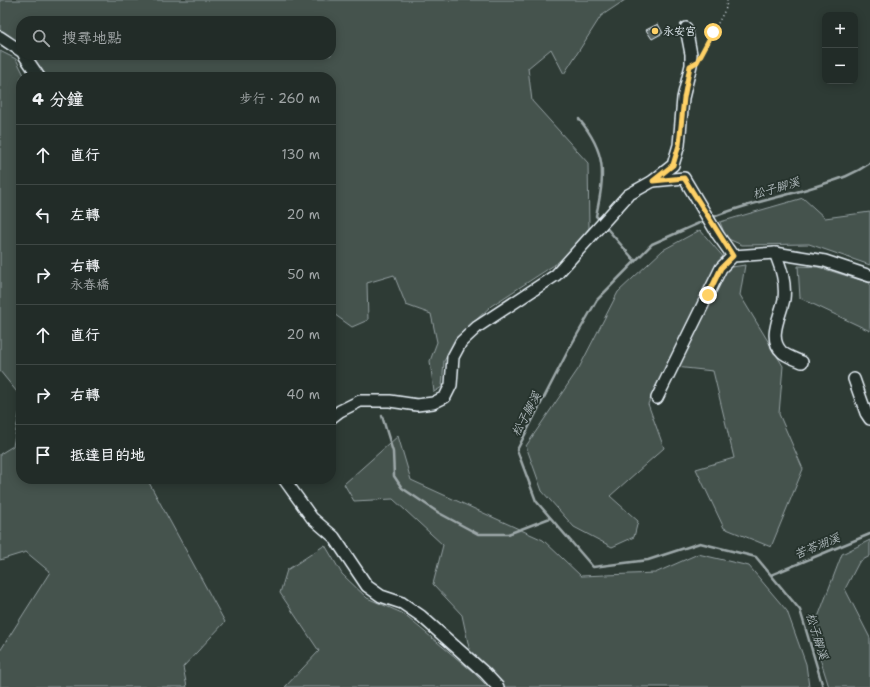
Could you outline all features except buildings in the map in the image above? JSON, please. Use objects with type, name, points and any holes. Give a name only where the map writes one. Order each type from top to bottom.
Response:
[{"type":"street","points":[[336,415],[360,401],[390,401],[417,405],[433,402],[445,396],[451,385],[454,356],[461,342],[477,327],[556,275],[628,195],[653,181],[673,165],[679,145],[684,98],[690,66],[691,54],[686,28]]},
{"type":"street","points":[[0,37],[16,48]]},
{"type":"street","points":[[27,60],[36,72]]},
{"type":"street","points":[[653,181],[684,178],[718,235],[733,256]]},
{"type":"street","points":[[775,253],[784,281],[784,299],[775,333],[777,343],[782,352],[802,362]]},
{"type":"street","points":[[657,398],[721,268],[733,256],[775,253],[825,261],[870,276]]},
{"type":"street","points":[[854,379],[870,419]]},
{"type":"street","points":[[288,484],[312,518],[334,537],[367,586],[381,596],[402,603],[421,616],[486,673],[498,687]]},
{"type":"path","points":[[690,66],[697,62],[726,8],[728,0]]},
{"type":"shaded area","points":[[0,0],[625,0],[601,16],[564,74],[551,49],[528,68],[532,101],[588,163],[589,228],[565,258],[491,306],[458,337],[444,361],[442,387],[434,392],[430,361],[437,342],[431,314],[406,305],[394,275],[367,283],[368,320],[352,327],[336,316],[336,72],[44,72],[35,60],[336,60],[336,16],[16,16],[16,40],[0,32]]},
{"type":"shaded area","points":[[0,51],[16,59],[22,72],[16,72],[16,391],[0,371]]},
{"type":"shaded area","points":[[803,198],[825,218],[870,212],[870,265],[809,244],[742,245],[726,238],[720,222]]},
{"type":"shaded area","points":[[700,230],[732,267],[745,265],[740,295],[783,366],[779,414],[803,469],[771,547],[724,528],[696,469],[734,458],[713,371],[666,366],[648,404],[664,448],[610,496],[638,521],[634,537],[612,547],[574,527],[542,491],[526,446],[579,368],[618,292],[663,250]]},
{"type":"shaded area","points":[[798,266],[818,267],[870,283],[870,331],[800,298]]},
{"type":"shaded area","points":[[16,430],[16,484],[150,484],[225,622],[183,667],[187,687],[0,687],[0,651],[50,572],[26,552],[0,560],[0,454],[13,446]]},
{"type":"shaded area","points":[[398,436],[411,480],[543,540],[581,576],[655,573],[698,554],[749,566],[787,611],[806,664],[809,687],[504,687],[470,652],[462,615],[433,584],[443,545],[393,499],[354,501],[344,484]]},
{"type":"shaded area","points":[[870,540],[870,556],[859,562],[845,589],[870,638],[870,687],[829,687],[812,633],[842,554]]},
{"type":"shaded area","points":[[325,545],[342,574],[367,598],[402,613],[472,671],[488,687],[285,687],[319,651],[280,593],[287,570]]},
{"type":"waterway","points":[[579,119],[595,143],[599,154],[602,176],[596,216],[601,221]]},
{"type":"waterway","name":"松子腳溪","points":[[711,218],[738,208],[840,179],[858,171],[870,163]]},
{"type":"waterway","name":"松子腳溪","points":[[706,220],[652,244],[597,300],[569,349],[517,450],[536,501],[593,567],[648,560],[700,543],[756,557],[800,610],[823,687]]},
{"type":"waterway","points":[[604,225],[635,261]]},
{"type":"waterway","points":[[382,416],[393,452],[394,476],[402,488],[439,513],[478,534],[508,534],[550,518]]},
{"type":"waterway","name":"苦苓湖溪","points":[[771,575],[870,534]]},
{"type":"place","name":"永安宮","points":[[655,31]]},
{"type":"route","points":[[708,295],[721,268],[733,256],[718,235],[684,178],[653,181],[673,165],[674,155],[679,145],[684,98],[690,66],[697,62],[713,32]]}]
